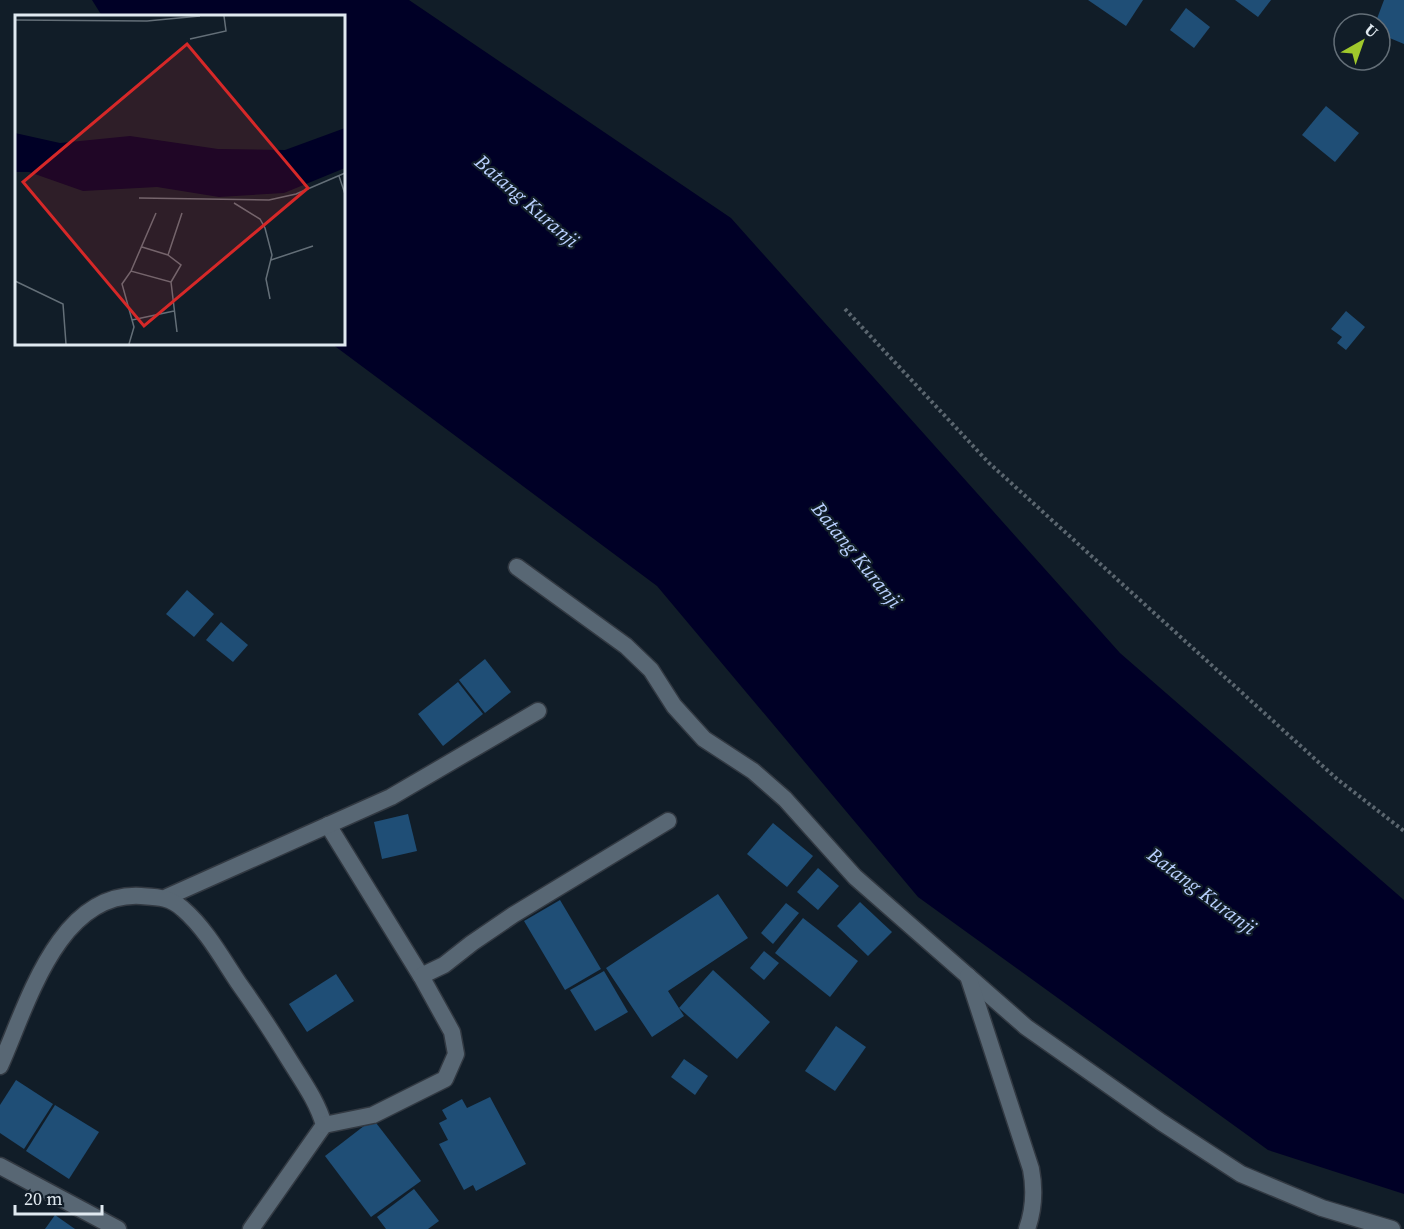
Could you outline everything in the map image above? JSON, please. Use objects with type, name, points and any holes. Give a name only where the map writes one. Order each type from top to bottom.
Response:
[{"type":"street","points":[[517,567],[626,646],[651,670],[674,706],[704,739],[753,771],[785,799],[855,877],[1026,1027],[1161,1122],[1241,1174],[1322,1208],[1392,1229]]},
{"type":"street","points":[[0,1066],[44,964],[70,927],[92,910],[114,898],[134,895],[167,897],[391,797],[538,711]]},
{"type":"street","points":[[421,976],[444,965],[513,915],[668,821]]},
{"type":"street","points":[[251,1229],[324,1125],[373,1115],[445,1079],[456,1054],[452,1032],[421,976],[328,825]]},
{"type":"street","points":[[167,897],[183,908],[200,926],[267,1023],[309,1090],[320,1110],[324,1125]]},
{"type":"street","points":[[968,975],[1034,1184],[1032,1215],[1027,1229]]},
{"type":"street","points":[[0,1166],[118,1229]]},
{"type":"path","points":[[845,309],[988,464],[1337,779],[1404,831]]},
{"type":"water","name":"Batang Kuranji","points":[[92,0],[409,0],[731,218],[1120,653],[1404,900],[1404,1194],[1268,1150],[918,897],[657,586],[333,345],[345,345],[345,15],[101,15]]},
{"type":"building","points":[[1088,0],[1143,0],[1126,26]]},
{"type":"building","points":[[1235,0],[1271,0],[1258,17]]},
{"type":"building","points":[[1384,0],[1404,0],[1404,44],[1392,39],[1392,12],[1380,12]]},
{"type":"building","points":[[1186,8],[1210,27],[1194,48],[1170,30]]},
{"type":"building","points":[[1326,106],[1359,133],[1335,162],[1302,135]]},
{"type":"building","points":[[1346,311],[1365,327],[1346,350],[1337,343],[1342,337],[1331,329]]},
{"type":"building","points":[[187,590],[214,614],[194,637],[166,614]]},
{"type":"building","points":[[221,622],[248,645],[233,662],[206,640]]},
{"type":"building","points":[[485,659],[511,692],[485,713],[459,680]]},
{"type":"building","points":[[458,682],[483,714],[443,746],[418,714]]},
{"type":"building","points":[[408,814],[417,851],[382,859],[374,822]]},
{"type":"building","points":[[773,823],[813,856],[787,887],[747,854]]},
{"type":"building","points":[[818,868],[839,886],[818,910],[797,892]]},
{"type":"building","points":[[718,894],[748,938],[668,991],[684,1016],[652,1037],[606,968]]},
{"type":"building","points":[[560,900],[601,969],[565,990],[524,921]]},
{"type":"building","points":[[860,902],[892,932],[868,956],[837,926]]},
{"type":"building","points":[[786,903],[799,913],[773,944],[761,933]]},
{"type":"building","points":[[803,918],[858,961],[830,997],[775,953]]},
{"type":"building","points":[[764,951],[779,963],[764,980],[750,968]]},
{"type":"building","points":[[713,970],[770,1022],[737,1059],[679,1008]]},
{"type":"building","points":[[604,971],[628,1012],[595,1031],[570,990]]},
{"type":"building","points":[[336,974],[354,1001],[307,1032],[289,1004]]},
{"type":"building","points":[[836,1026],[866,1047],[835,1091],[805,1071]]},
{"type":"building","points":[[684,1059],[708,1076],[695,1095],[671,1077]]},
{"type":"building","points":[[16,1080],[53,1104],[24,1149],[0,1133],[0,1105]]},
{"type":"building","points":[[490,1097],[526,1164],[476,1191],[473,1185],[464,1190],[439,1144],[448,1140],[439,1123],[447,1119],[442,1110],[462,1099],[467,1108]]},
{"type":"building","points":[[55,1105],[99,1132],[69,1179],[26,1151]]},
{"type":"building","points":[[373,1119],[421,1181],[371,1217],[325,1156]]},
{"type":"building","points":[[414,1189],[439,1221],[428,1229],[386,1229],[377,1217]]},
{"type":"building","points":[[55,1215],[75,1229],[45,1229]]}]
